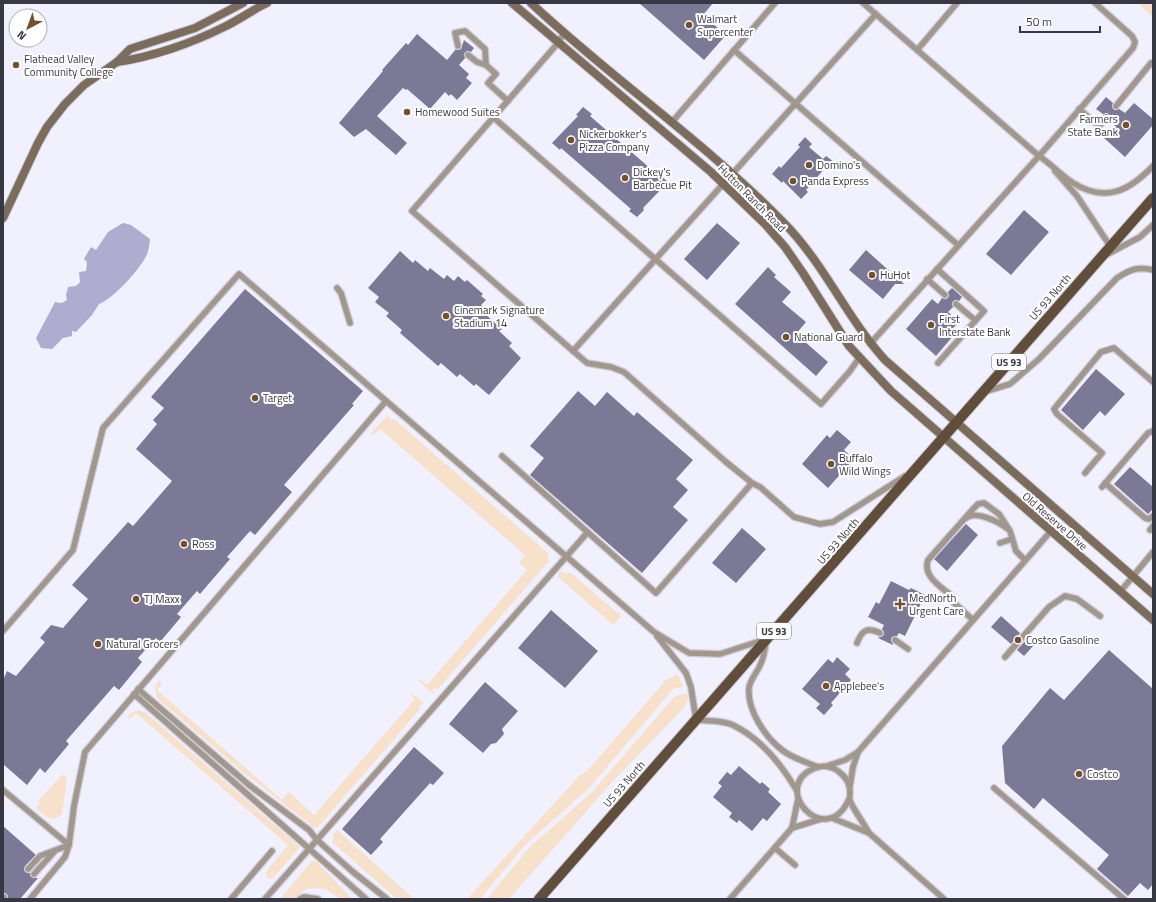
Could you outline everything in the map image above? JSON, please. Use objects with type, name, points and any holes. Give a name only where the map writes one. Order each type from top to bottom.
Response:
[{"type":"main road","points":[[3,218],[38,143],[56,115],[87,82],[117,62],[130,49],[195,28],[243,3]]},
{"type":"main road","points":[[117,62],[136,59],[193,41],[226,27],[267,3]]},
{"type":"main road","name":"Hutton Ranch Road","points":[[512,3],[710,172],[723,186],[765,224],[785,247],[811,285],[841,336],[859,358],[891,391],[944,437]]},
{"type":"main road","name":"Hutton Ranch Road","points":[[531,3],[564,33],[733,174],[798,238],[870,344],[902,376],[956,423]]},
{"type":"main road","name":"US 93 North","points":[[539,899],[1153,198]]},
{"type":"main road","name":"Old Reserve Drive","points":[[956,423],[1153,594]]},
{"type":"main road","name":"Old Reserve Drive","points":[[944,437],[1153,620]]},
{"type":"lane","points":[[672,122],[775,3]]},
{"type":"lane","points":[[863,3],[918,49],[1039,156],[1072,182],[1087,190],[1108,194],[1123,189],[1145,174],[1153,166]]},
{"type":"lane","points":[[918,49],[957,3]]},
{"type":"lane","points":[[870,344],[1039,156],[1133,48],[1136,42],[1132,36],[1095,3]]},
{"type":"lane","points":[[573,351],[655,258],[723,186],[795,103],[814,85],[876,14]]},
{"type":"lane","points":[[458,46],[455,34],[465,32],[485,49],[486,65]]},
{"type":"lane","points":[[564,33],[558,43],[494,118],[412,211],[587,363],[611,367],[624,372],[752,483],[794,517],[820,524],[833,522],[918,468]]},
{"type":"lane","points":[[734,50],[958,245]]},
{"type":"lane","points":[[468,55],[477,62],[486,65],[496,74],[488,83],[508,101]]},
{"type":"lane","points":[[1116,106],[1151,63]]},
{"type":"lane","points":[[1079,109],[1099,126],[1106,117]]},
{"type":"lane","points":[[494,118],[821,404],[850,371],[859,358]]},
{"type":"lane","points":[[1039,156],[1077,196],[1110,246]]},
{"type":"lane","points":[[1099,259],[1140,237],[1153,225]]},
{"type":"lane","points":[[982,393],[1010,384],[1026,371],[1117,278],[1128,270],[1141,267],[1153,270]]},
{"type":"lane","points":[[937,269],[984,311],[938,363]]},
{"type":"lane","points":[[3,631],[72,550],[103,428],[239,274],[654,632],[689,653],[720,654],[767,639]]},
{"type":"lane","points":[[927,279],[945,295]]},
{"type":"lane","points":[[337,288],[341,293],[350,323]]},
{"type":"lane","points":[[956,304],[975,320]]},
{"type":"lane","points":[[1085,473],[1102,453],[1057,414],[1054,409],[1101,352],[1108,348],[1114,348],[1153,382]]},
{"type":"lane","points":[[30,899],[65,857],[70,845],[74,806],[85,752],[386,401]]},
{"type":"lane","points":[[1153,431],[1148,433],[1104,485],[1145,518],[1148,519],[1153,516]]},
{"type":"lane","points":[[502,456],[656,593],[752,483]]},
{"type":"lane","points":[[973,620],[951,600],[953,597],[931,578],[927,572],[928,560],[978,504],[984,503],[999,514],[1010,531],[1016,551],[1025,560]]},
{"type":"lane","points":[[963,521],[969,516],[976,515],[993,521],[1010,531]]},
{"type":"lane","points":[[730,899],[792,828],[798,799],[798,791],[803,776],[810,770],[845,760],[858,752],[1050,531]]},
{"type":"lane","points":[[265,899],[587,532]]},
{"type":"lane","points":[[1000,543],[1012,539]]},
{"type":"lane","points":[[1120,592],[1153,552]]},
{"type":"lane","points":[[1005,657],[1049,607],[1065,596],[1077,599],[1100,616]]},
{"type":"lane","points":[[857,644],[859,637],[866,630],[872,629],[880,633]]},
{"type":"lane","points":[[654,632],[686,673],[691,687],[696,720],[732,725],[747,734],[780,764],[798,791]]},
{"type":"lane","points":[[767,639],[761,663],[749,688],[750,699],[755,714],[762,729],[781,749],[804,762],[818,767]]},
{"type":"lane","points":[[895,640],[908,649]]},
{"type":"lane","points":[[136,692],[249,785],[309,830],[317,840],[387,899]]},
{"type":"lane","points":[[136,692],[366,899]]},
{"type":"lane","points":[[792,828],[823,819],[832,818],[840,814],[846,807],[849,799],[853,767],[858,752]]},
{"type":"lane","points":[[827,766],[836,769],[843,774],[848,782],[850,790]]},
{"type":"lane","points":[[994,788],[1124,899]]},
{"type":"lane","points":[[3,790],[70,845]]},
{"type":"lane","points":[[798,799],[806,812],[814,817],[823,819]]},
{"type":"lane","points":[[849,799],[868,833]]},
{"type":"lane","points":[[832,818],[868,833],[944,899]]},
{"type":"lane","points":[[28,870],[40,856],[70,845]]},
{"type":"lane","points":[[775,848],[795,865]]},
{"type":"lane","points":[[34,874],[56,851]]},
{"type":"lane","points":[[231,899],[272,851]]},
{"type":"lane","points":[[300,899],[304,897],[318,899]]},
{"type":"shaded area","points":[[1137,3],[1153,3],[1153,17]]},
{"type":"shaded area","points":[[123,223],[131,225],[150,239],[149,249],[142,263],[118,291],[99,304],[92,315],[76,332],[72,331],[72,336],[63,338],[52,349],[41,348],[36,338],[55,302],[62,303],[67,300],[66,295],[68,287],[76,286],[80,282],[79,272],[86,271],[87,262],[84,259],[91,247],[96,250],[108,232]]},
{"type":"shaded area","points":[[388,415],[389,419],[394,419],[548,553],[549,561],[438,689],[433,689],[433,694],[419,681],[421,680],[427,685],[527,570],[519,563],[525,555],[380,429],[371,435],[371,433]]},
{"type":"shaded area","points":[[561,571],[564,573],[571,573],[621,616],[613,625],[557,576]]},
{"type":"shaded area","points":[[678,674],[683,687],[674,688],[589,788],[525,845],[480,899],[467,899],[579,776],[588,770],[666,680]]},
{"type":"shaded area","points":[[160,680],[162,684],[157,690],[282,800],[289,792],[314,815],[415,699],[409,692],[422,701],[423,704],[420,705],[420,709],[318,827],[315,828],[244,773],[159,700],[155,689]]},
{"type":"shaded area","points":[[685,693],[688,694],[688,700],[683,709],[614,780],[509,899],[487,899],[529,848],[593,791],[674,697]]},
{"type":"shaded area","points":[[138,710],[146,713],[299,846],[297,851],[272,879],[266,877],[267,874],[265,873],[288,845],[136,713],[130,719],[127,718],[131,713]]},
{"type":"shaded area","points":[[63,774],[67,779],[62,814],[55,818],[48,817],[36,808],[40,803],[38,801]]},
{"type":"shaded area","points":[[337,830],[412,897],[410,899],[397,899],[332,842],[334,837],[332,835]]},
{"type":"shaded area","points":[[312,861],[316,861],[352,899],[340,899],[326,889],[317,888],[306,889],[294,899],[280,899]]},
{"type":"building","name":"Walmart Supercenter","points":[[639,3],[713,3],[703,15],[726,35],[704,60]]},
{"type":"building","points":[[417,34],[447,60],[456,49],[461,49],[464,40],[474,48],[471,52],[465,52],[465,58],[459,65],[469,74],[466,78],[472,83],[457,100],[451,94],[449,96],[445,92],[430,109],[407,89],[406,90],[403,88],[377,116],[407,143],[396,155],[366,129],[354,137],[339,123],[383,71],[382,70],[406,43],[408,45]]},
{"type":"building","points":[[1106,97],[1113,103],[1112,106],[1114,110],[1119,109],[1125,113],[1134,103],[1153,119],[1153,125],[1125,157],[1104,138],[1115,125],[1109,120],[1109,114],[1103,114],[1096,109]]},
{"type":"building","points":[[583,107],[592,114],[590,116],[659,176],[660,175],[668,182],[643,208],[644,210],[637,217],[629,211],[631,209],[561,148],[560,150],[552,143],[578,116],[576,115]]},
{"type":"building","points":[[805,137],[812,144],[809,147],[823,159],[826,156],[834,162],[827,170],[825,168],[806,190],[808,192],[801,199],[783,181],[782,183],[772,174],[779,166],[781,168],[800,147],[798,145]]},
{"type":"building","points":[[1024,210],[1049,232],[1011,275],[986,254]]},
{"type":"building","points":[[717,223],[740,243],[707,280],[684,259]]},
{"type":"building","points":[[866,250],[895,276],[901,276],[901,281],[904,284],[895,284],[883,299],[849,270]]},
{"type":"building","points":[[400,251],[413,263],[415,260],[428,271],[430,268],[444,279],[447,275],[454,281],[458,276],[465,282],[467,280],[483,294],[481,296],[486,300],[481,305],[486,310],[484,313],[502,329],[499,331],[512,343],[509,346],[521,358],[489,395],[476,384],[474,386],[460,374],[457,377],[441,363],[438,366],[400,333],[402,330],[386,316],[389,313],[375,302],[379,297],[368,288]]},
{"type":"building","points":[[768,267],[776,275],[774,277],[791,292],[782,302],[806,322],[796,334],[828,362],[816,376],[735,304]]},
{"type":"building","points":[[952,288],[962,297],[959,301],[953,301],[953,307],[948,312],[959,322],[953,328],[955,330],[952,334],[954,335],[936,356],[906,329],[932,299],[938,304],[942,298],[948,298],[948,292]]},
{"type":"building","points":[[245,289],[363,391],[352,404],[354,405],[284,485],[292,492],[255,535],[250,531],[227,557],[230,559],[200,594],[197,591],[177,614],[181,617],[160,642],[156,638],[138,658],[142,662],[119,690],[114,686],[66,741],[69,744],[45,773],[40,768],[27,785],[3,764],[3,680],[7,671],[16,676],[45,642],[40,638],[51,625],[63,628],[88,599],[72,585],[128,522],[133,526],[172,481],[136,449],[157,424],[153,420],[164,408],[151,397]]},
{"type":"building","points":[[1096,369],[1125,394],[1105,416],[1100,411],[1083,430],[1061,410]]},
{"type":"building","points":[[578,391],[595,406],[607,392],[634,416],[637,412],[693,460],[676,479],[688,490],[673,507],[688,520],[642,573],[530,475],[544,458],[530,446]]},
{"type":"building","points":[[837,430],[851,442],[844,450],[854,459],[828,488],[802,464],[827,435],[830,438]]},
{"type":"building","points":[[1130,467],[1153,487],[1153,509],[1148,514],[1114,484]]},
{"type":"building","points":[[966,524],[978,535],[947,571],[934,559]]},
{"type":"building","points":[[742,528],[766,549],[736,583],[712,563]]},
{"type":"building","points":[[891,581],[909,590],[911,588],[925,595],[905,636],[899,633],[897,636],[891,638],[893,645],[878,638],[884,635],[882,629],[884,625],[868,617],[876,602],[879,604]]},
{"type":"building","points":[[551,610],[598,651],[565,688],[518,648]]},
{"type":"building","points":[[1001,616],[1020,633],[1011,644],[991,627]]},
{"type":"building","points":[[1027,639],[1034,645],[1024,656],[1017,650]]},
{"type":"building","name":"Costco","points":[[1109,650],[1153,689],[1153,884],[1148,890],[1140,883],[1128,896],[1097,869],[1109,855],[1043,798],[1034,809],[1005,783],[1002,746],[1050,688],[1064,700]]},
{"type":"building","points":[[837,657],[850,669],[845,674],[851,680],[831,703],[833,705],[824,715],[816,708],[820,704],[802,689],[828,659],[833,663]]},
{"type":"building","points":[[485,682],[518,711],[502,729],[504,734],[496,743],[491,744],[483,753],[449,724]]},
{"type":"building","points":[[414,747],[444,773],[433,785],[430,783],[380,839],[383,842],[371,855],[342,829]]},
{"type":"building","points":[[739,766],[760,784],[762,782],[770,789],[768,792],[781,804],[767,821],[763,818],[752,831],[739,820],[737,823],[729,817],[732,813],[713,797],[722,786],[718,783],[727,772],[731,775]]},
{"type":"building","points":[[3,826],[36,855],[25,866],[24,870],[27,873],[30,873],[31,877],[38,878],[20,899],[8,899],[7,894],[3,893]]},
{"type":"place","name":"Walmart Supercenter","points":[[689,25]]},
{"type":"place","name":"Flathead Valley Community College","points":[[16,65]]},
{"type":"place","name":"Homewood Suites","points":[[407,112]]},
{"type":"place","name":"Farmers State Bank","points":[[1126,125]]},
{"type":"place","name":"Nickerbokker's Pizza Company","points":[[571,140]]},
{"type":"place","name":"Domino's","points":[[809,165]]},
{"type":"place","name":"Dickey's Barbecue Pit","points":[[625,178]]},
{"type":"place","name":"Panda Express","points":[[793,181]]},
{"type":"place","name":"HuHot","points":[[872,275]]},
{"type":"place","name":"Cinemark Signature Stadium 14","points":[[446,316]]},
{"type":"place","name":"First Interstate Bank","points":[[931,325]]},
{"type":"place","name":"National Guard","points":[[786,337]]},
{"type":"place","name":"Target","points":[[255,398]]},
{"type":"place","name":"Buffalo Wild Wings","points":[[831,464]]},
{"type":"place","name":"Ross","points":[[184,544]]},
{"type":"place","name":"TJ Maxx","points":[[136,599]]},
{"type":"place","name":"MedNorth Urgent Care","points":[[900,604]]},
{"type":"place","name":"Costco Gasoline","points":[[1018,640]]},
{"type":"place","name":"Natural Grocers","points":[[98,644]]},
{"type":"place","name":"Applebee's","points":[[826,686]]},
{"type":"place","name":"Costco","points":[[1079,774]]}]
